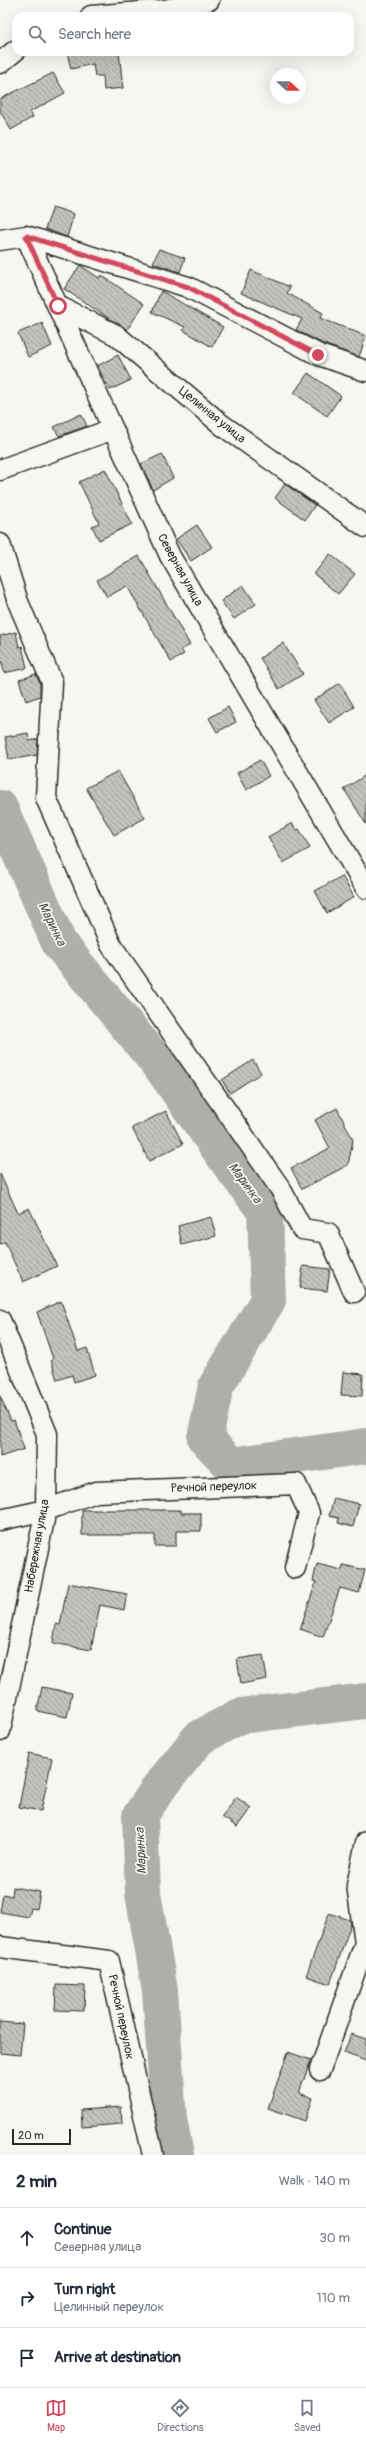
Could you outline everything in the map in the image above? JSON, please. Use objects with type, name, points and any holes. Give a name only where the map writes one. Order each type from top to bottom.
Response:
[{"type":"street","points":[[118,12],[209,0]]},
{"type":"street","points":[[0,63],[12,53]]},
{"type":"street","points":[[0,240],[26,236],[188,287],[318,355],[366,371]]},
{"type":"street","name":"Северная улица","points":[[26,236],[170,556],[366,888]]},
{"type":"street","name":"Целинная улица","points":[[58,306],[116,335],[222,425],[366,527]]},
{"type":"street","points":[[0,470],[113,429]]},
{"type":"street","points":[[0,544],[18,602],[52,682],[46,798],[111,945],[280,1188],[302,1229],[328,1233],[354,1292]]},
{"type":"street","name":"Набережная улица","points":[[0,1320],[47,1434],[46,1510],[0,1731]]},
{"type":"street","name":"Речной переулок","points":[[46,1510],[96,1492],[296,1484],[309,1513],[295,1568]]},
{"type":"street","points":[[0,1520],[46,1510]]},
{"type":"street","points":[[320,2070],[365,1943],[357,1885],[366,1842]]},
{"type":"street","name":"Речной переулок","points":[[0,1947],[109,1962],[153,2155]]},
{"type":"building","points":[[68,56],[119,56],[123,88],[104,90],[103,76],[95,76],[93,64],[71,69]]},
{"type":"building","points":[[53,73],[65,93],[30,112],[33,117],[11,130],[0,111],[0,99]]},
{"type":"building","points":[[53,207],[74,214],[67,237],[45,229]]},
{"type":"building","points":[[159,249],[185,258],[180,272],[153,263]]},
{"type":"building","points":[[80,265],[99,278],[101,275],[144,304],[127,330],[64,289]]},
{"type":"building","points":[[251,270],[290,287],[287,293],[323,313],[320,318],[366,336],[359,357],[324,344],[296,330],[302,319],[241,293]]},
{"type":"building","points":[[161,291],[223,327],[212,347],[183,330],[185,327],[152,312]]},
{"type":"building","points":[[42,323],[52,346],[28,357],[18,333]]},
{"type":"building","points":[[118,355],[131,380],[110,390],[97,366]]},
{"type":"building","points":[[308,373],[341,396],[327,416],[294,393]]},
{"type":"building","points":[[81,414],[87,426],[59,436],[54,427]]},
{"type":"building","points":[[162,454],[173,478],[153,490],[141,464]]},
{"type":"building","points":[[105,469],[132,524],[99,540],[92,526],[99,523],[79,482]]},
{"type":"building","points":[[285,484],[315,505],[305,520],[275,498]]},
{"type":"building","points":[[197,525],[212,547],[191,561],[176,539]]},
{"type":"building","points":[[330,554],[355,574],[338,594],[314,574]]},
{"type":"building","points":[[139,556],[190,645],[181,650],[184,654],[171,662],[127,586],[107,597],[97,580]]},
{"type":"building","points":[[243,585],[256,604],[234,619],[221,601]]},
{"type":"building","points":[[16,632],[19,647],[22,646],[27,668],[4,673],[2,662],[0,663],[0,636]]},
{"type":"building","points":[[283,643],[303,674],[279,689],[260,658]]},
{"type":"building","points":[[36,674],[40,684],[40,696],[26,701],[19,680]]},
{"type":"building","points":[[340,683],[354,707],[329,723],[314,700]]},
{"type":"building","points":[[228,707],[236,722],[217,732],[209,718]]},
{"type":"building","points":[[28,733],[29,741],[38,739],[37,755],[9,760],[5,737]]},
{"type":"building","points":[[260,760],[269,776],[246,790],[237,773]]},
{"type":"building","points":[[118,771],[145,818],[114,835],[86,788]]},
{"type":"building","points":[[366,775],[366,824],[344,789]]},
{"type":"building","points":[[292,823],[296,830],[299,829],[310,848],[283,863],[268,837]]},
{"type":"building","points":[[342,876],[354,897],[327,913],[315,891]]},
{"type":"building","points":[[253,1060],[261,1073],[230,1093],[222,1080]]},
{"type":"building","points":[[337,1108],[353,1140],[348,1165],[302,1189],[291,1168],[330,1148],[315,1120]]},
{"type":"building","points":[[166,1111],[183,1144],[149,1161],[132,1128]]},
{"type":"building","points":[[0,1174],[18,1213],[29,1208],[57,1266],[23,1282],[5,1242],[0,1244]]},
{"type":"building","points":[[211,1217],[216,1236],[182,1245],[178,1226]]},
{"type":"building","points":[[303,1266],[330,1269],[327,1291],[300,1288]]},
{"type":"building","points":[[61,1301],[78,1351],[87,1348],[95,1375],[74,1382],[72,1375],[57,1380],[51,1360],[53,1359],[37,1312]]},
{"type":"building","points":[[343,1372],[363,1374],[362,1396],[341,1395]]},
{"type":"building","points":[[0,1396],[11,1421],[14,1420],[24,1449],[0,1457]]},
{"type":"building","points":[[334,1498],[359,1504],[353,1527],[338,1523],[339,1518],[329,1516]]},
{"type":"building","points":[[82,1510],[181,1510],[181,1513],[201,1513],[201,1531],[176,1531],[176,1546],[155,1546],[155,1535],[82,1535]]},
{"type":"building","points":[[317,1564],[342,1570],[343,1565],[365,1570],[359,1593],[340,1588],[323,1637],[300,1629],[316,1582],[313,1581]]},
{"type":"building","points":[[68,1583],[127,1594],[124,1610],[100,1605],[91,1650],[53,1643],[56,1624],[60,1625]]},
{"type":"building","points":[[263,1655],[267,1679],[241,1684],[237,1659]]},
{"type":"building","points":[[42,1687],[72,1693],[67,1717],[37,1711]]},
{"type":"building","points":[[29,1753],[52,1758],[41,1811],[19,1807]]},
{"type":"building","points":[[236,1797],[251,1808],[237,1827],[222,1817]]},
{"type":"building","points":[[13,1887],[40,1892],[37,1909],[31,1908],[29,1917],[0,1912],[3,1894],[12,1896]]},
{"type":"building","points":[[329,1913],[350,1920],[351,1924],[330,1984],[306,1976]]},
{"type":"building","points":[[56,1985],[85,1986],[84,2011],[55,2010]]},
{"type":"building","points":[[0,2022],[23,2024],[20,2055],[0,2053]]},
{"type":"building","points":[[351,2034],[366,2039],[366,2061],[344,2053]]},
{"type":"building","points":[[288,2052],[311,2060],[299,2093],[313,2098],[305,2121],[268,2108]]},
{"type":"building","points":[[121,2107],[122,2124],[82,2127],[81,2110]]},
{"type":"waterway","name":"Маринка","points":[[0,808],[59,943],[161,1067],[230,1165],[265,1211],[268,1300],[216,1386],[205,1438],[231,1465],[366,1446]]},
{"type":"waterway","name":"Маринка","points":[[176,2155],[169,2120],[160,1991],[143,1893],[140,1816],[160,1786],[199,1738],[240,1716],[366,1701]]},
{"type":"route","points":[[58,306],[26,236],[188,287],[318,355]]}]
